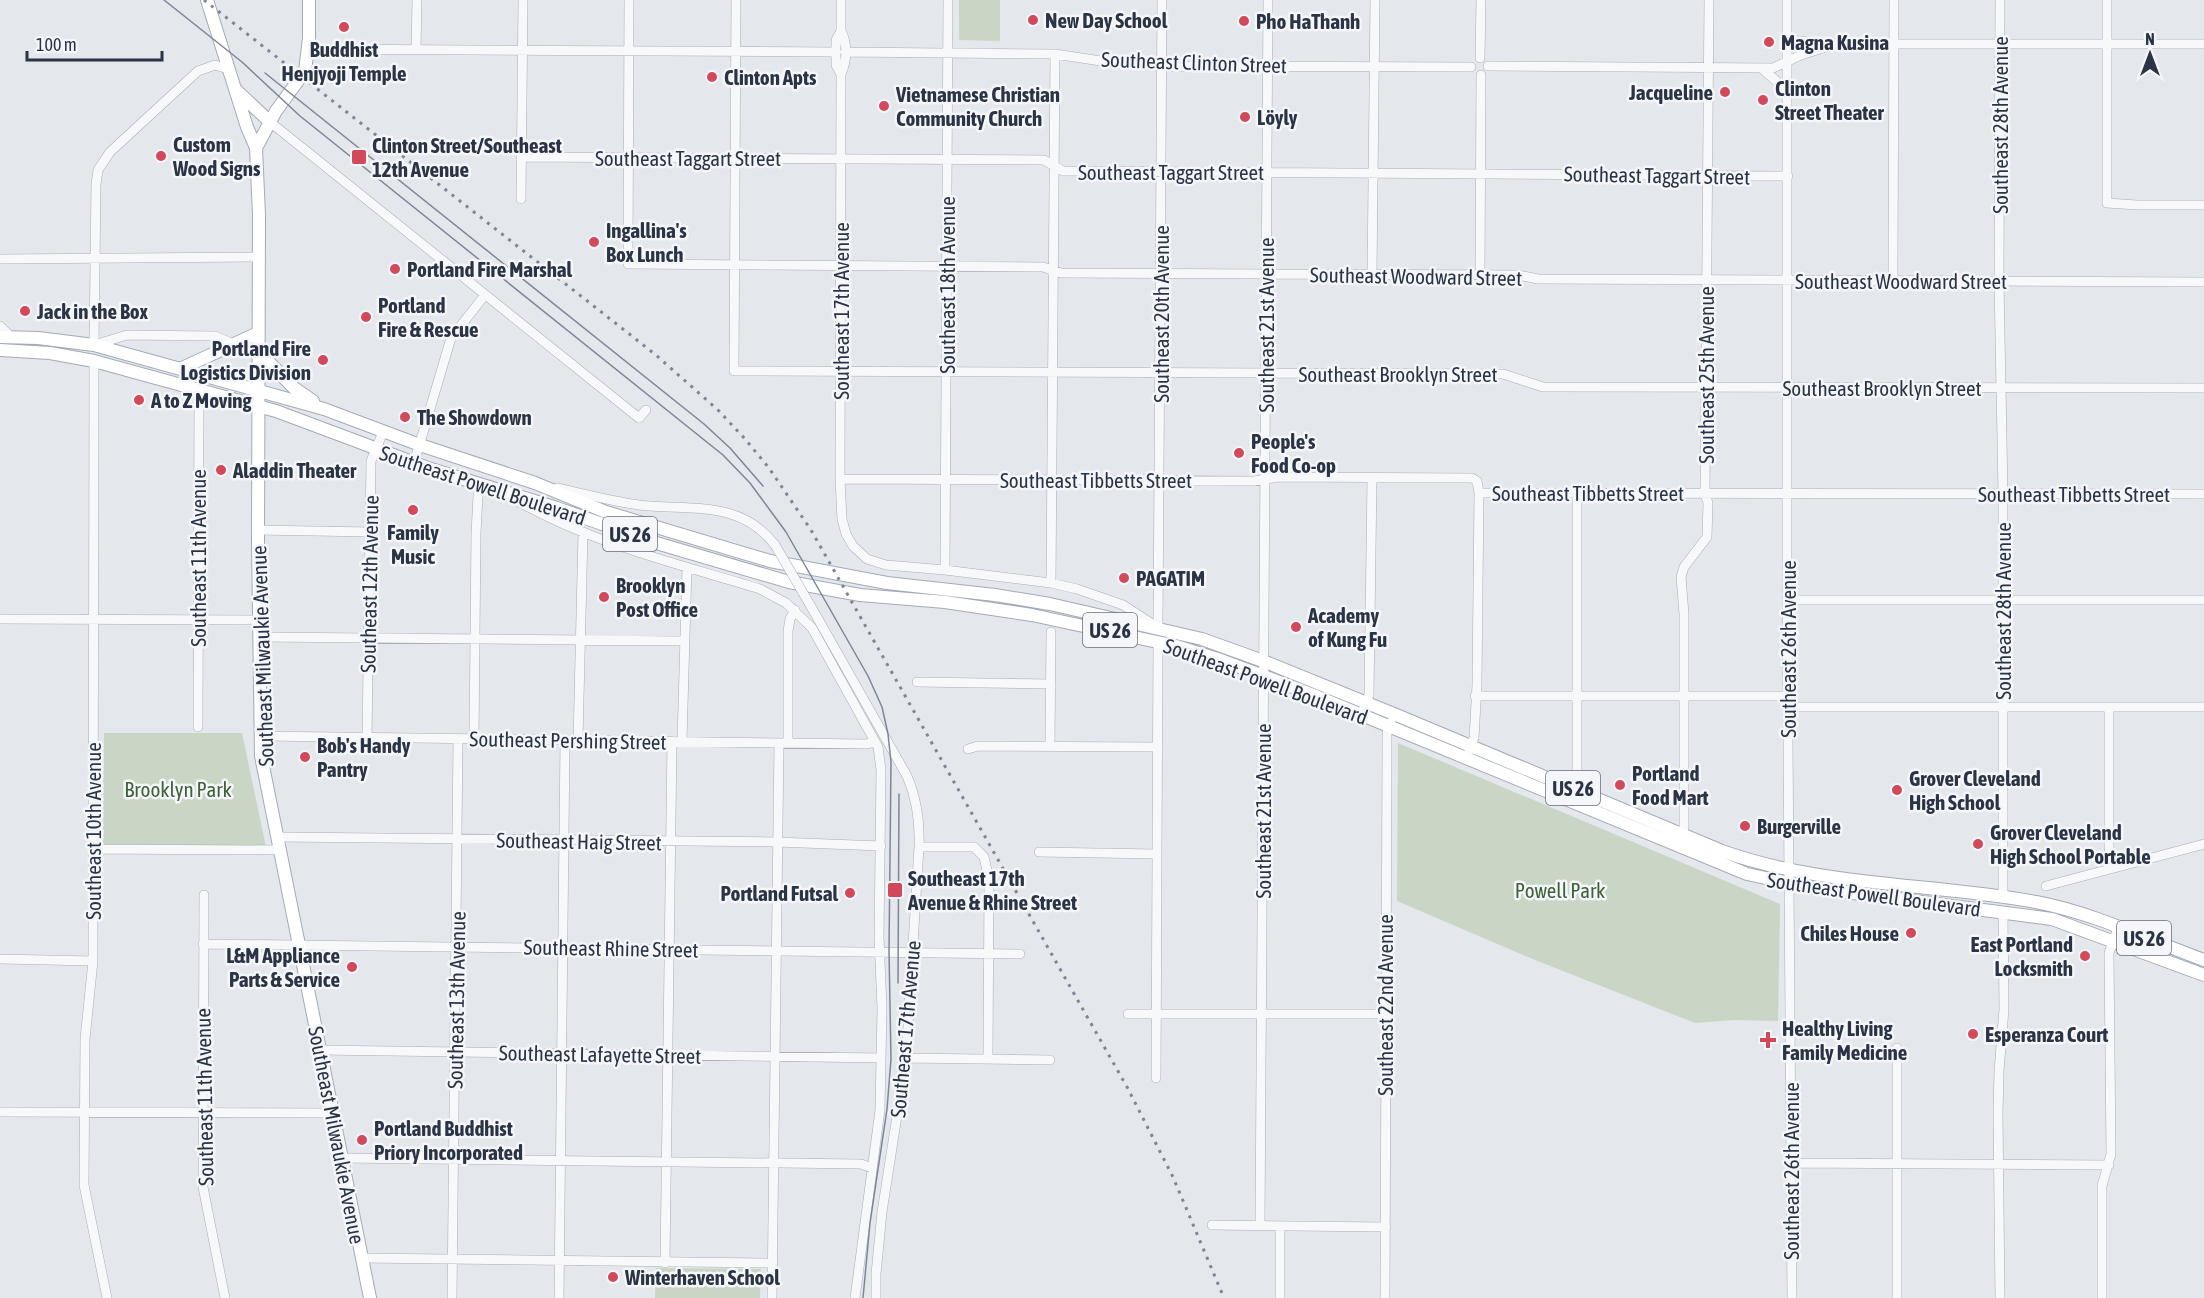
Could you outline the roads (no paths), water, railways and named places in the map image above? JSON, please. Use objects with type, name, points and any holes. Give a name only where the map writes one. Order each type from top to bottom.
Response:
[{"type":"main road","points":[[207,0],[256,148]]},
{"type":"main road","points":[[256,148],[306,66],[309,0]]},
{"type":"main road","points":[[235,89],[270,122]]},
{"type":"main road","name":"Southeast Milwaukie Avenue","points":[[256,148],[261,756],[370,1298]]},
{"type":"main road","points":[[182,368],[258,333]]},
{"type":"main road","name":"Southeast Powell Boulevard","points":[[5,337],[65,340],[94,345],[324,409],[420,445],[536,483],[606,512],[788,566],[886,583],[995,595],[1050,604],[1202,639],[1366,702],[1684,835],[1753,861],[1791,870],[2058,907],[2204,960]]},
{"type":"main road","points":[[76,357],[94,345]]},
{"type":"main road","points":[[94,361],[110,349]]},
{"type":"main road","name":"Southeast Powell Boulevard","points":[[0,350],[36,351],[94,361],[293,417],[414,463],[624,532],[789,582],[860,595],[945,602],[1032,615],[1158,642],[1215,658],[1361,715],[1740,872],[1791,885],[2052,919],[2204,975]]},
{"type":"main road","points":[[258,351],[294,388],[324,409]]},
{"type":"street","points":[[416,50],[417,0]]},
{"type":"street","points":[[521,199],[523,0]]},
{"type":"street","points":[[628,158],[630,0]]},
{"type":"street","points":[[734,265],[736,0]]},
{"type":"street","name":"Southeast 17th Avenue","points":[[841,0],[841,31],[836,40],[841,52],[836,64],[841,74],[840,479],[842,519],[846,534],[853,546],[867,558],[886,565],[945,570]]},
{"type":"street","name":"Southeast 18th Avenue","points":[[945,570],[948,0]]},
{"type":"street","name":"Southeast 20th Avenue","points":[[1158,628],[1162,0]]},
{"type":"street","name":"Southeast 21st Avenue","points":[[1260,1226],[1268,0]]},
{"type":"street","points":[[1372,274],[1375,0]]},
{"type":"street","points":[[1480,58],[1481,0]]},
{"type":"street","name":"Southeast 25th Avenue","points":[[1680,848],[1684,835],[1684,614],[1681,577],[1684,567],[1707,537],[1708,503],[1705,494],[1709,0]]},
{"type":"street","name":"Southeast 26th Avenue","points":[[1787,0],[1792,1298]]},
{"type":"street","points":[[1893,281],[1894,0]]},
{"type":"street","name":"Southeast 28th Avenue","points":[[2000,0],[1999,282],[2003,898]]},
{"type":"street","points":[[2107,0],[2107,203],[2204,205]]},
{"type":"street","points":[[1787,37],[1797,41],[1840,44],[2204,44]]},
{"type":"street","points":[[1488,66],[1773,68],[1817,49],[1840,44]]},
{"type":"street","name":"Southeast Clinton Street","points":[[308,49],[1055,54],[1114,63],[1161,66],[1471,67]]},
{"type":"street","points":[[1051,583],[1055,54]]},
{"type":"street","points":[[1480,58],[1487,61],[1488,66],[1487,71],[1481,75],[1473,72],[1471,67],[1474,60],[1480,58]]},
{"type":"street","points":[[228,69],[215,65],[198,71],[110,152],[98,170],[94,345],[127,335],[215,336],[236,345]]},
{"type":"street","points":[[1761,68],[1788,94]]},
{"type":"street","points":[[1480,275],[1481,75]]},
{"type":"street","points":[[270,122],[639,418],[646,410]]},
{"type":"street","name":"Southeast Taggart Street","points":[[521,157],[1044,160],[1063,171],[1788,176]]},
{"type":"street","name":"Southeast Woodward Street","points":[[628,158],[628,264],[1043,267],[1061,273],[1518,275],[1538,279],[1707,281],[2204,282]]},
{"type":"street","points":[[0,259],[258,257]]},
{"type":"street","name":"Southeast Brooklyn Street","points":[[734,265],[734,371],[1503,374],[1544,387],[2204,388]]},
{"type":"street","points":[[414,463],[451,338],[485,295]]},
{"type":"street","points":[[0,326],[5,337]]},
{"type":"street","name":"Southeast 10th Avenue","points":[[94,361],[93,961],[85,1039],[84,1185],[107,1298]]},
{"type":"street","name":"Southeast 11th Avenue","points":[[198,727],[199,390]]},
{"type":"street","name":"Southeast 12th Avenue","points":[[367,738],[371,461],[383,432]]},
{"type":"street","points":[[1361,715],[1369,690],[1372,478]]},
{"type":"street","name":"Southeast Tibbetts Street","points":[[840,479],[1472,478],[1478,481],[1479,493],[2204,494]]},
{"type":"street","name":"Southeast 17th Avenue","points":[[536,483],[630,504],[724,511],[752,522],[775,545],[907,776],[918,806],[919,847],[906,1058],[882,1212],[876,1298]]},
{"type":"street","points":[[474,739],[478,496],[488,486]]},
{"type":"street","name":"Southeast 17th Avenue","points":[[488,486],[538,514],[583,533],[760,589],[780,598],[808,622],[817,635],[875,742],[880,760],[881,846],[879,951],[882,1008],[879,1122],[855,1298]]},
{"type":"street","points":[[1466,759],[1474,738],[1479,493]]},
{"type":"street","points":[[1570,802],[1576,790],[1577,494]]},
{"type":"street","points":[[258,530],[370,532]]},
{"type":"street","points":[[578,740],[583,533]]},
{"type":"street","points":[[665,1263],[670,842],[687,567]]},
{"type":"street","points":[[945,570],[1051,583],[1096,594],[1123,605],[1158,628]]},
{"type":"street","points":[[1788,600],[2204,600]]},
{"type":"street","points":[[772,1298],[777,842],[788,631],[790,619],[795,610]]},
{"type":"street","points":[[0,619],[259,620]]},
{"type":"street","points":[[1050,745],[1051,632]]},
{"type":"street","points":[[259,637],[684,641]]},
{"type":"street","points":[[1156,1078],[1158,642]]},
{"type":"street","points":[[917,682],[1051,684]]},
{"type":"street","points":[[1475,696],[1788,696]]},
{"type":"street","points":[[1788,707],[2204,707]]},
{"type":"street","points":[[2109,707],[2109,847],[2112,868]]},
{"type":"street","name":"Southeast 22nd Avenue","points":[[1385,1298],[1387,742],[1394,714]]},
{"type":"street","name":"Southeast Pershing Street","points":[[260,736],[866,744],[875,742]]},
{"type":"street","name":"Southeast 13th Avenue","points":[[453,1298],[458,739]]},
{"type":"street","points":[[559,1298],[565,740]]},
{"type":"street","points":[[968,749],[978,746],[1050,745],[1157,747]]},
{"type":"street","name":"Southeast Haig Street","points":[[277,837],[777,842],[881,846]]},
{"type":"street","points":[[2046,886],[2204,844]]},
{"type":"street","points":[[919,847],[969,847],[982,854],[989,879],[988,1059]]},
{"type":"street","points":[[93,849],[279,850]]},
{"type":"street","points":[[1039,852],[1157,854]]},
{"type":"street","name":"Southeast 11th Avenue","points":[[204,895],[203,1187],[225,1298]]},
{"type":"street","points":[[2000,1298],[1999,1071],[2004,1009],[2003,912]]},
{"type":"street","points":[[2102,1298],[2102,1186],[2111,1154],[2109,953],[2118,928]]},
{"type":"street","name":"Southeast Rhine Street","points":[[203,944],[775,949],[1020,954]]},
{"type":"street","points":[[0,959],[93,961]]},
{"type":"street","points":[[1128,1014],[1385,1014]]},
{"type":"street","points":[[1896,1048],[1897,1298]]},
{"type":"street","name":"Southeast Lafayette Street","points":[[320,1050],[881,1058]]},
{"type":"street","points":[[906,1058],[1050,1060]]},
{"type":"street","points":[[0,1112],[332,1113]]},
{"type":"street","points":[[341,1158],[774,1162],[861,1164],[872,1168]]},
{"type":"street","points":[[1791,1163],[2109,1165]]},
{"type":"street","points":[[1212,1226],[1386,1227]]},
{"type":"street","points":[[1280,1226],[1280,1298]]},
{"type":"street","points":[[362,1258],[772,1263]]},
{"type":"tram line","points":[[164,0],[242,62],[300,116],[723,455],[750,483],[786,532],[868,676],[882,707],[891,762],[889,951],[891,1059],[887,1109],[870,1223],[863,1298]]},
{"type":"tram line","points":[[265,73],[704,424],[730,448],[763,486]]},
{"type":"tram line","points":[[898,983],[899,794]]},
{"type":"railway","points":[[204,0],[656,355],[719,411],[769,468],[811,530],[1127,1087],[1173,1177],[1224,1298]]},
{"type":"place","name":"New Day School","points":[[1033,20]]},
{"type":"place","name":"Pho HaThanh","points":[[1244,21]]},
{"type":"place","name":"Buddhist Henjyoji Temple","points":[[344,27]]},
{"type":"place","name":"Magna Kusina","points":[[1769,42]]},
{"type":"place","name":"Clinton Apts","points":[[712,77]]},
{"type":"place","name":"Jacqueline","points":[[1725,92]]},
{"type":"place","name":"Clinton Street Theater","points":[[1763,100]]},
{"type":"place","name":"Vietnamese Christian Community Church","points":[[884,106]]},
{"type":"place","name":"Löyly","points":[[1245,117]]},
{"type":"place","name":"Custom Wood Signs","points":[[161,156]]},
{"type":"place","name":"Clinton Street/Southeast 12th Avenue","points":[[359,157]]},
{"type":"place","name":"Ingallina's Box Lunch","points":[[594,242]]},
{"type":"place","name":"Portland Fire Marshal","points":[[395,269]]},
{"type":"place","name":"Jack in the Box","points":[[25,311]]},
{"type":"place","name":"Portland Fire & Rescue","points":[[366,317]]},
{"type":"place","name":"Portland Fire Logistics Division","points":[[323,360]]},
{"type":"place","name":"A to Z Moving","points":[[139,400]]},
{"type":"place","name":"The Showdown","points":[[405,417]]},
{"type":"place","name":"People's Food Co-op","points":[[1239,453]]},
{"type":"place","name":"Aladdin Theater","points":[[221,470]]},
{"type":"place","name":"Family Music","points":[[413,510]]},
{"type":"place","name":"PAGATIM","points":[[1124,578]]},
{"type":"place","name":"Brooklyn Post Office","points":[[604,597]]},
{"type":"place","name":"Academy of Kung Fu","points":[[1296,627]]},
{"type":"place","name":"Bob's Handy Pantry","points":[[305,757]]},
{"type":"place","name":"Portland Food Mart","points":[[1620,785]]},
{"type":"place","name":"Grover Cleveland High School","points":[[1897,790]]},
{"type":"place","name":"Burgerville","points":[[1745,826]]},
{"type":"place","name":"Grover Cleveland High School Portable","points":[[1978,844]]},
{"type":"place","name":"Southeast 17th Avenue & Rhine Street","points":[[895,890]]},
{"type":"place","name":"Portland Futsal","points":[[850,893]]},
{"type":"place","name":"Chiles House","points":[[1911,933]]},
{"type":"place","name":"East Portland Locksmith","points":[[2085,956]]},
{"type":"place","name":"L&M Appliance Parts & Service","points":[[352,967]]},
{"type":"place","name":"Esperanza Court","points":[[1973,1034]]},
{"type":"place","name":"Healthy Living Family Medicine","points":[[1768,1040]]},
{"type":"place","name":"Portland Buddhist Priory Incorporated","points":[[362,1140]]},
{"type":"place","name":"Winterhaven School","points":[[613,1277]]},
{"type":"park label","name":"Brooklyn Park","points":[[178,789]]},
{"type":"park label","name":"Powell Park","points":[[1560,890]]}]
